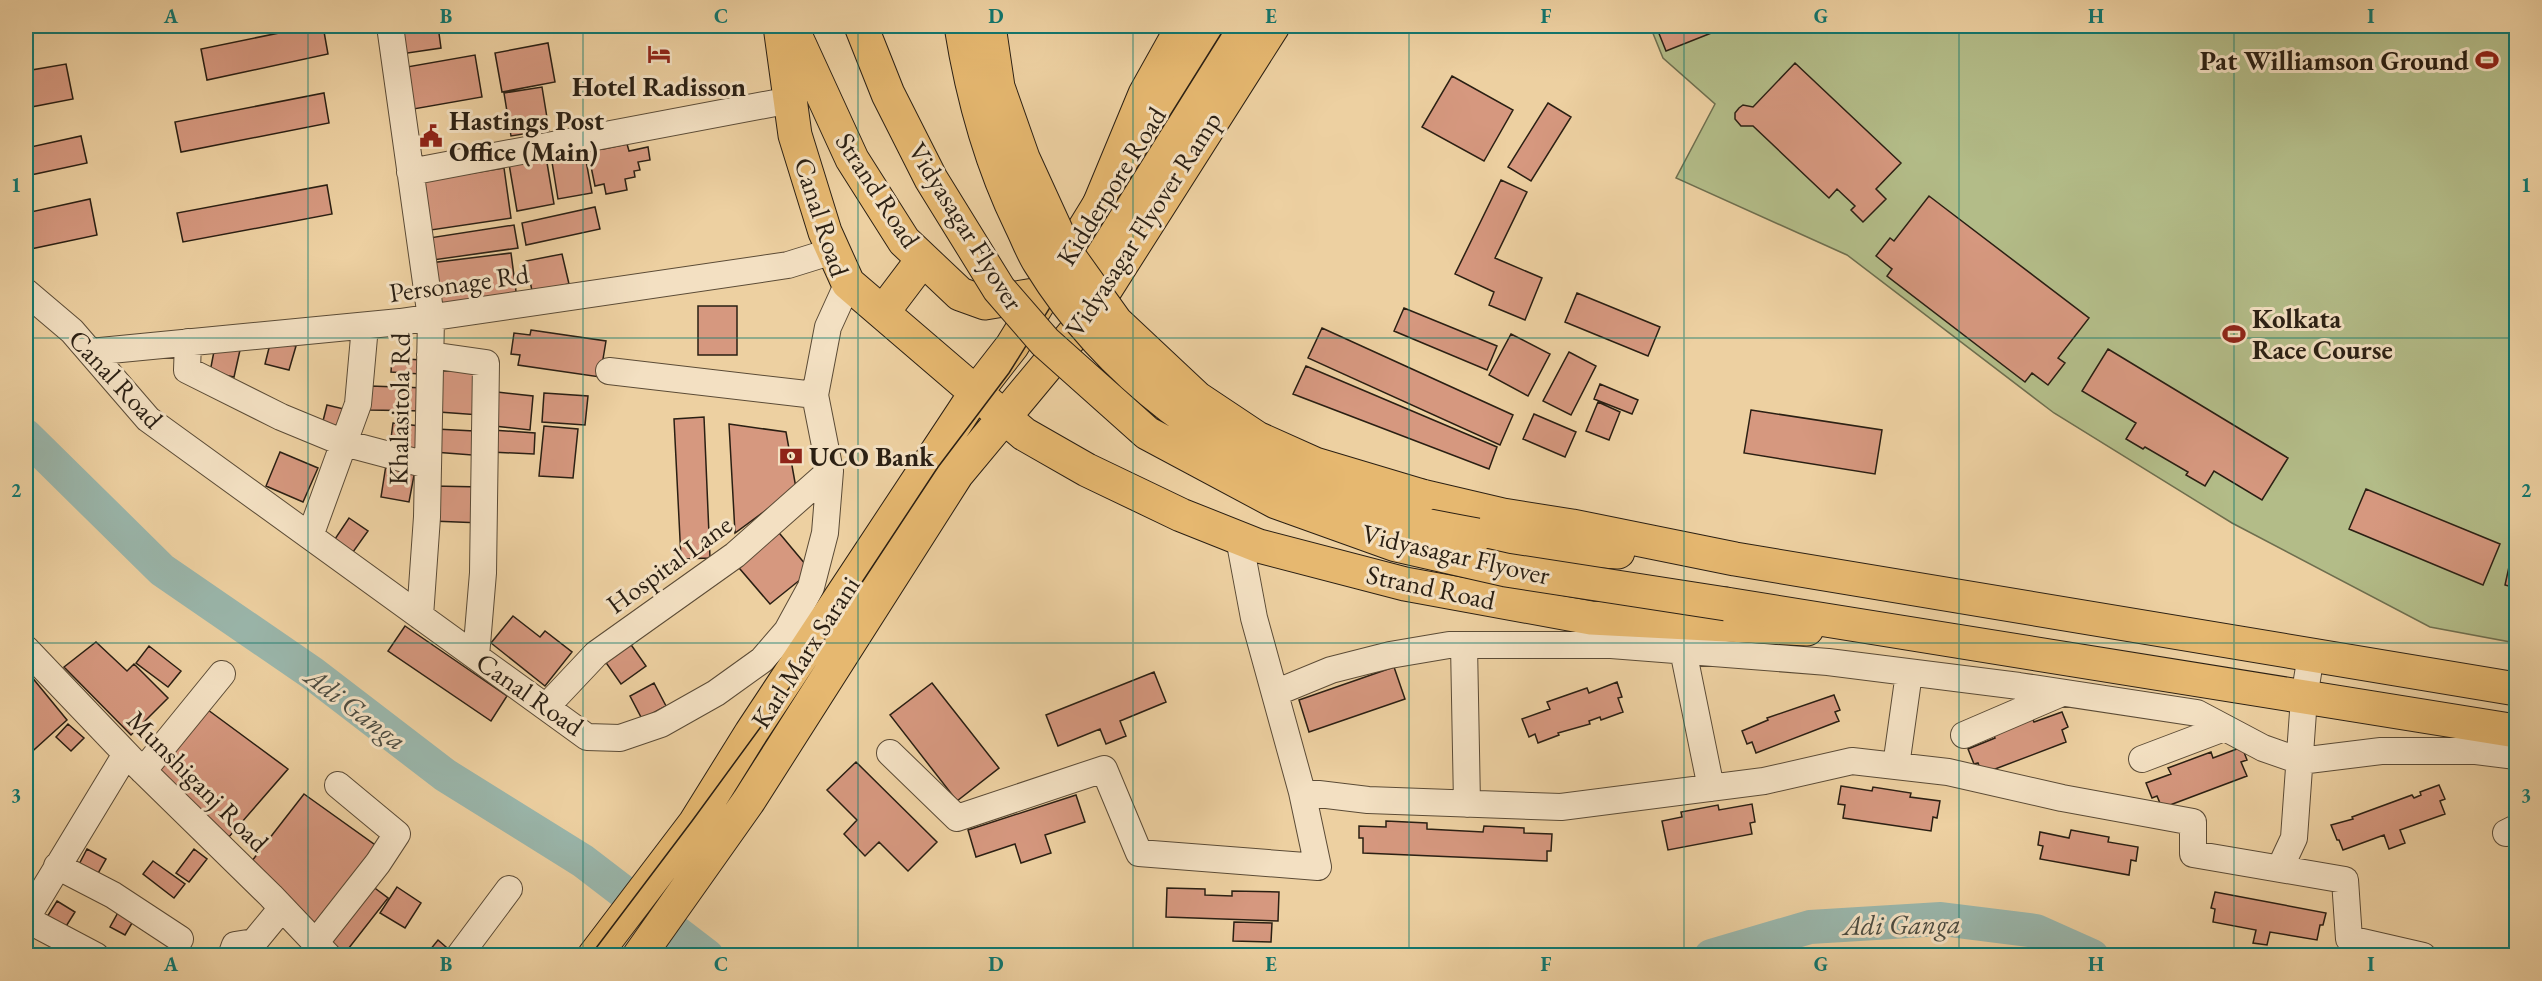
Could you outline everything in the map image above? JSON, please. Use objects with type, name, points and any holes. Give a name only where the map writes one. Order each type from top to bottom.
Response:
[{"type":"main road","name":"Canal Road","points":[[780,26],[795,135],[833,251],[848,282]]},
{"type":"main road","name":"Strand Road","points":[[791,26],[852,159],[904,241],[960,294],[986,303],[1024,298],[1047,290]]},
{"type":"main road","name":"Vidyasagar Flyover","points":[[861,26],[888,94],[931,179],[999,289],[1045,342],[1147,433],[1276,502],[1396,545],[1506,570],[1929,635]]},
{"type":"main road","points":[[962,26],[967,62],[989,146],[1004,190],[1038,261],[1079,318],[1138,383],[1187,421],[1243,456],[1301,485],[1395,518],[1477,535],[1569,549],[1736,559]]},
{"type":"main road","name":"Vidyasagar Flyover","points":[[989,26],[998,87],[1023,158],[1066,252],[1116,322],[1197,398],[1257,438],[1316,464],[1422,496],[1503,515],[1572,526],[1736,559],[2517,688]]},
{"type":"main road","points":[[1096,212],[1145,94],[1183,26]]},
{"type":"main road","name":"Kidderpore Road","points":[[1012,346],[1209,26]]},
{"type":"main road","name":"Kidderpore Road","points":[[1005,417],[1237,26]]},
{"type":"main road","name":"Vidyasagar Flyover Ramp","points":[[1005,417],[1090,314],[1273,26]]},
{"type":"main road","points":[[883,312],[923,259]]},
{"type":"main road","name":"Strand Road","points":[[848,282],[977,391],[1024,434],[1087,470],[1181,514],[1259,546],[1405,584],[1591,618],[1929,635]]},
{"type":"main road","name":"Karl Marx Sarani","points":[[594,956],[695,823],[751,733],[977,391],[1012,346]]},
{"type":"main road","points":[[639,956],[748,802],[957,474],[1005,417]]},
{"type":"main road","points":[[1929,635],[2517,731]]},
{"type":"main road","points":[[695,823],[748,802]]},
{"type":"street","name":"Khalasitola Rd","points":[[390,26],[431,318],[427,517],[420,616]]},
{"type":"street","points":[[410,172],[791,100]]},
{"type":"street","name":"Personage Rd","points":[[90,352],[431,318],[788,265],[833,251]]},
{"type":"street","name":"Canal Road","points":[[26,292],[72,331],[148,419],[587,737],[620,738],[661,724],[716,693],[762,660],[788,631],[811,587],[825,533],[830,471],[815,395],[828,327],[848,282]]},
{"type":"street","points":[[310,536],[358,404],[365,326]]},
{"type":"street","points":[[188,342],[187,370],[281,417],[344,443],[427,465]]},
{"type":"street","points":[[430,355],[486,363],[483,573],[476,656]]},
{"type":"street","points":[[609,371],[815,395]]},
{"type":"street","name":"Hospital Lane","points":[[546,707],[596,654],[735,555],[830,471]]},
{"type":"street","points":[[890,753],[957,818],[1104,769],[1139,853],[1318,867],[1302,792],[1254,618],[1239,538]]},
{"type":"street","points":[[1275,693],[1331,670],[1390,655],[1449,645],[1611,645],[1828,662],[2197,713],[2263,748],[2300,761],[2381,752],[2476,751],[2517,756]]},
{"type":"street","points":[[1464,645],[1467,804]]},
{"type":"street","name":"Munshiganj Road","points":[[26,649],[135,763],[322,949]]},
{"type":"street","points":[[1683,650],[1711,788]]},
{"type":"street","points":[[2280,868],[2294,838],[2304,698],[2311,655]]},
{"type":"street","points":[[1896,766],[1909,673]]},
{"type":"street","points":[[96,956],[26,915],[57,866],[135,763],[222,674]]},
{"type":"street","points":[[1964,735],[2062,693]]},
{"type":"street","points":[[2142,759],[2224,728]]},
{"type":"street","points":[[1302,792],[1368,800],[1561,807],[1764,781],[1852,761],[1948,772],[2062,798],[2193,822],[2193,854],[2345,880],[2349,939],[2423,956]]},
{"type":"street","points":[[322,949],[397,834],[338,785]]},
{"type":"street","points":[[57,866],[113,895],[180,939]]},
{"type":"street","points":[[459,956],[509,890]]},
{"type":"street","points":[[231,956],[236,945],[254,942],[282,908]]},
{"type":"green space","name":"Kolkata Race Course","points":[[1650,26],[2516,26],[2516,643],[2430,627],[2232,523],[2054,413],[1847,255],[1676,178],[1715,104],[1663,58]]},
{"type":"building","points":[[313,26],[323,26],[328,54],[207,80],[201,49]]},
{"type":"building","points":[[396,26],[438,26],[441,48],[401,54]]},
{"type":"building","points":[[1656,26],[1729,26],[1666,51]]},
{"type":"building","points":[[548,43],[555,82],[502,92],[495,53]]},
{"type":"building","points":[[475,55],[482,97],[408,110],[401,68]]},
{"type":"building","points":[[1795,63],[1901,163],[1876,189],[1886,199],[1863,222],[1851,210],[1855,206],[1837,189],[1829,198],[1753,126],[1741,126],[1735,119],[1735,113],[1739,108],[1743,105],[1753,107]]},
{"type":"building","points":[[66,64],[73,99],[26,108],[26,71]]},
{"type":"building","points":[[1452,76],[1513,110],[1484,161],[1422,127]]},
{"type":"building","points":[[542,87],[549,130],[511,136],[504,93]]},
{"type":"building","points":[[324,93],[329,123],[181,152],[175,122]]},
{"type":"building","points":[[1548,103],[1571,117],[1531,181],[1508,167]]},
{"type":"building","points":[[81,136],[87,163],[26,176],[26,148]]},
{"type":"building","points":[[602,144],[603,149],[627,144],[629,151],[648,147],[650,160],[638,162],[640,170],[634,171],[635,177],[625,179],[627,190],[606,194],[604,184],[595,186],[587,147]]},
{"type":"building","points":[[584,150],[592,193],[558,199],[551,156]]},
{"type":"building","points":[[546,157],[554,204],[517,211],[509,164]]},
{"type":"building","points":[[504,168],[511,218],[431,230],[423,181]]},
{"type":"building","points":[[1501,180],[1527,192],[1495,258],[1542,278],[1525,320],[1489,305],[1494,292],[1455,274]]},
{"type":"building","points":[[327,185],[332,214],[183,242],[177,213]]},
{"type":"building","points":[[1929,196],[2089,318],[2058,358],[2065,363],[2048,385],[2032,373],[2025,382],[1887,276],[1892,269],[1876,256],[1890,238],[1894,241]]},
{"type":"building","points":[[90,199],[97,235],[26,250],[26,213]]},
{"type":"building","points":[[595,207],[600,229],[526,245],[522,223]]},
{"type":"building","points":[[514,225],[518,248],[433,260],[429,238]]},
{"type":"building","points":[[511,253],[517,299],[436,309],[430,263]]},
{"type":"building","points":[[562,254],[569,284],[532,291],[526,261]]},
{"type":"building","points":[[1577,293],[1660,327],[1648,356],[1565,322]]},
{"type":"building","points":[[698,306],[737,306],[737,355],[698,355]]},
{"type":"building","points":[[1404,308],[1497,346],[1487,370],[1394,331]]},
{"type":"building","points":[[1322,328],[1513,415],[1500,445],[1308,358]]},
{"type":"building","points":[[531,330],[606,341],[600,377],[518,365],[520,355],[511,354],[514,333],[530,335]]},
{"type":"building","points":[[1511,334],[1550,354],[1528,396],[1489,375]]},
{"type":"building","points":[[271,340],[296,346],[289,370],[265,364]]},
{"type":"building","points":[[215,346],[240,350],[234,377],[210,372]]},
{"type":"building","points":[[2108,349],[2288,458],[2262,500],[2214,471],[2205,486],[2186,475],[2188,472],[2145,447],[2143,449],[2126,439],[2136,423],[2082,391]]},
{"type":"building","points":[[1569,352],[1596,366],[1571,415],[1543,401]]},
{"type":"building","points":[[392,358],[421,360],[420,374],[391,372]]},
{"type":"building","points":[[442,363],[483,366],[480,415],[439,412]]},
{"type":"building","points":[[1306,366],[1497,447],[1489,469],[1293,394]]},
{"type":"building","points":[[1600,384],[1638,400],[1632,414],[1594,399]]},
{"type":"building","points":[[370,386],[426,388],[425,411],[369,410]]},
{"type":"building","points":[[497,392],[533,396],[530,430],[494,426]]},
{"type":"building","points":[[544,393],[588,396],[585,425],[542,422]]},
{"type":"building","points":[[1598,402],[1620,412],[1609,440],[1586,431]]},
{"type":"building","points":[[327,405],[344,409],[338,433],[321,429]]},
{"type":"building","points":[[1751,410],[1882,430],[1875,474],[1744,453]]},
{"type":"building","points":[[1534,414],[1576,432],[1565,457],[1523,439]]},
{"type":"building","points":[[704,417],[710,558],[681,559],[674,419]]},
{"type":"building","points":[[393,423],[420,426],[416,457],[389,454]]},
{"type":"building","points":[[729,424],[786,432],[796,488],[735,533]]},
{"type":"building","points":[[544,426],[578,429],[573,478],[539,476]]},
{"type":"building","points":[[436,429],[474,431],[472,455],[434,452]]},
{"type":"building","points":[[492,430],[535,433],[534,454],[491,452]]},
{"type":"building","points":[[280,452],[318,468],[303,502],[266,486]]},
{"type":"building","points":[[386,465],[415,470],[409,502],[381,497]]},
{"type":"building","points":[[433,486],[483,487],[482,523],[432,521]]},
{"type":"building","points":[[2366,489],[2500,544],[2483,585],[2349,529]]},
{"type":"building","points":[[349,518],[368,531],[353,552],[335,539]]},
{"type":"building","points":[[775,528],[811,571],[770,604],[734,562]]},
{"type":"building","points":[[2516,535],[2516,588],[2505,585]]},
{"type":"building","points":[[513,616],[540,637],[545,631],[572,652],[545,686],[491,643]]},
{"type":"building","points":[[405,626],[507,696],[491,721],[388,651]]},
{"type":"building","points":[[627,639],[646,666],[621,684],[602,657]]},
{"type":"building","points":[[96,642],[127,671],[134,664],[168,698],[131,735],[64,667]]},
{"type":"building","points":[[149,646],[181,671],[168,687],[136,663]]},
{"type":"building","points":[[1394,667],[1405,699],[1309,732],[1299,700]]},
{"type":"building","points":[[26,670],[67,720],[26,757]]},
{"type":"building","points":[[1154,672],[1166,702],[1120,721],[1126,736],[1106,744],[1100,729],[1058,746],[1046,715]]},
{"type":"building","points":[[1617,682],[1622,697],[1618,698],[1623,712],[1601,720],[1600,717],[1589,721],[1590,724],[1558,733],[1559,735],[1538,743],[1535,734],[1529,737],[1522,719],[1550,709],[1547,702],[1587,688],[1589,693]]},
{"type":"building","points":[[654,683],[666,706],[642,719],[630,696]]},
{"type":"building","points":[[932,683],[999,768],[957,801],[890,715]]},
{"type":"building","points":[[1834,695],[1840,710],[1835,712],[1839,721],[1756,753],[1752,742],[1747,744],[1742,731],[1768,720],[1767,718]]},
{"type":"building","points":[[204,707],[288,769],[228,838],[154,765]]},
{"type":"building","points":[[2062,712],[2068,727],[2062,730],[2066,742],[1982,774],[1978,763],[1974,764],[1968,749],[1995,738],[1993,733],[2032,717],[2034,722]]},
{"type":"building","points":[[68,724],[84,738],[71,751],[56,737]]},
{"type":"building","points":[[2242,747],[2247,760],[2241,762],[2247,776],[2162,808],[2157,796],[2152,798],[2146,783],[2171,774],[2168,768],[2211,752],[2213,758]]},
{"type":"building","points":[[856,762],[937,842],[908,871],[879,842],[865,856],[844,834],[857,820],[827,790]]},
{"type":"building","points":[[2439,785],[2445,799],[2440,801],[2445,814],[2400,830],[2405,843],[2389,849],[2384,835],[2343,850],[2331,825],[2353,819],[2352,817],[2412,795],[2414,798],[2421,795],[2420,792]]},
{"type":"building","points":[[1841,786],[1872,791],[1873,787],[1911,793],[1910,797],[1940,801],[1937,818],[1933,817],[1931,831],[1843,818],[1845,805],[1838,804]]},
{"type":"building","points":[[304,794],[378,847],[317,931],[248,866]]},
{"type":"building","points":[[1076,795],[1085,822],[1045,835],[1051,853],[1021,863],[1015,844],[976,857],[968,830]]},
{"type":"building","points":[[1752,804],[1755,822],[1750,823],[1752,834],[1668,850],[1662,821],[1682,817],[1681,812],[1718,805],[1719,810]]},
{"type":"building","points":[[1386,821],[1427,823],[1427,829],[1483,832],[1484,826],[1524,828],[1524,833],[1552,834],[1551,851],[1547,851],[1547,861],[1363,853],[1363,838],[1359,838],[1359,826],[1386,827]]},
{"type":"building","points":[[2071,830],[2109,837],[2108,842],[2138,847],[2136,861],[2131,860],[2129,875],[2040,859],[2043,846],[2038,845],[2040,832],[2069,838]]},
{"type":"building","points":[[87,849],[106,859],[92,884],[74,874]]},
{"type":"building","points":[[194,849],[207,859],[189,882],[176,873]]},
{"type":"building","points":[[153,861],[185,884],[174,898],[143,874]]},
{"type":"building","points":[[372,886],[388,898],[345,953],[329,941]]},
{"type":"building","points":[[397,887],[421,903],[405,928],[380,913]]},
{"type":"building","points":[[1167,888],[1205,889],[1205,895],[1232,896],[1232,891],[1279,892],[1278,921],[1166,917]]},
{"type":"building","points":[[2215,892],[2326,913],[2323,925],[2320,925],[2317,940],[2270,932],[2267,945],[2253,943],[2256,930],[2213,922],[2215,909],[2211,908]]},
{"type":"building","points":[[57,901],[75,912],[60,936],[42,925]]},
{"type":"building","points":[[120,909],[135,918],[125,935],[110,927]]},
{"type":"building","points":[[1234,922],[1272,923],[1271,942],[1233,941]]},
{"type":"building","points":[[438,940],[454,954],[453,956],[425,956]]},
{"type":"waterway","name":"Adi Ganga","points":[[26,436],[162,570],[312,673],[445,775],[583,861],[707,956]]},
{"type":"waterway","name":"Adi Ganga","points":[[1711,956],[1810,927],[1941,919],[2036,931],[2092,956]]},
{"type":"tram line","points":[[590,956],[822,643],[938,467],[1009,373],[1226,26]]},
{"type":"place","name":"Hotel Radisson","points":[[659,54]]},
{"type":"place","name":"Pat Williamson Ground","points":[[2487,60]]},
{"type":"place","name":"Hastings Post Office (Main)","points":[[431,136]]},
{"type":"place","name":"Kolkata Race Course","points":[[2234,334]]},
{"type":"place","name":"UCO Bank","points":[[791,456]]}]
